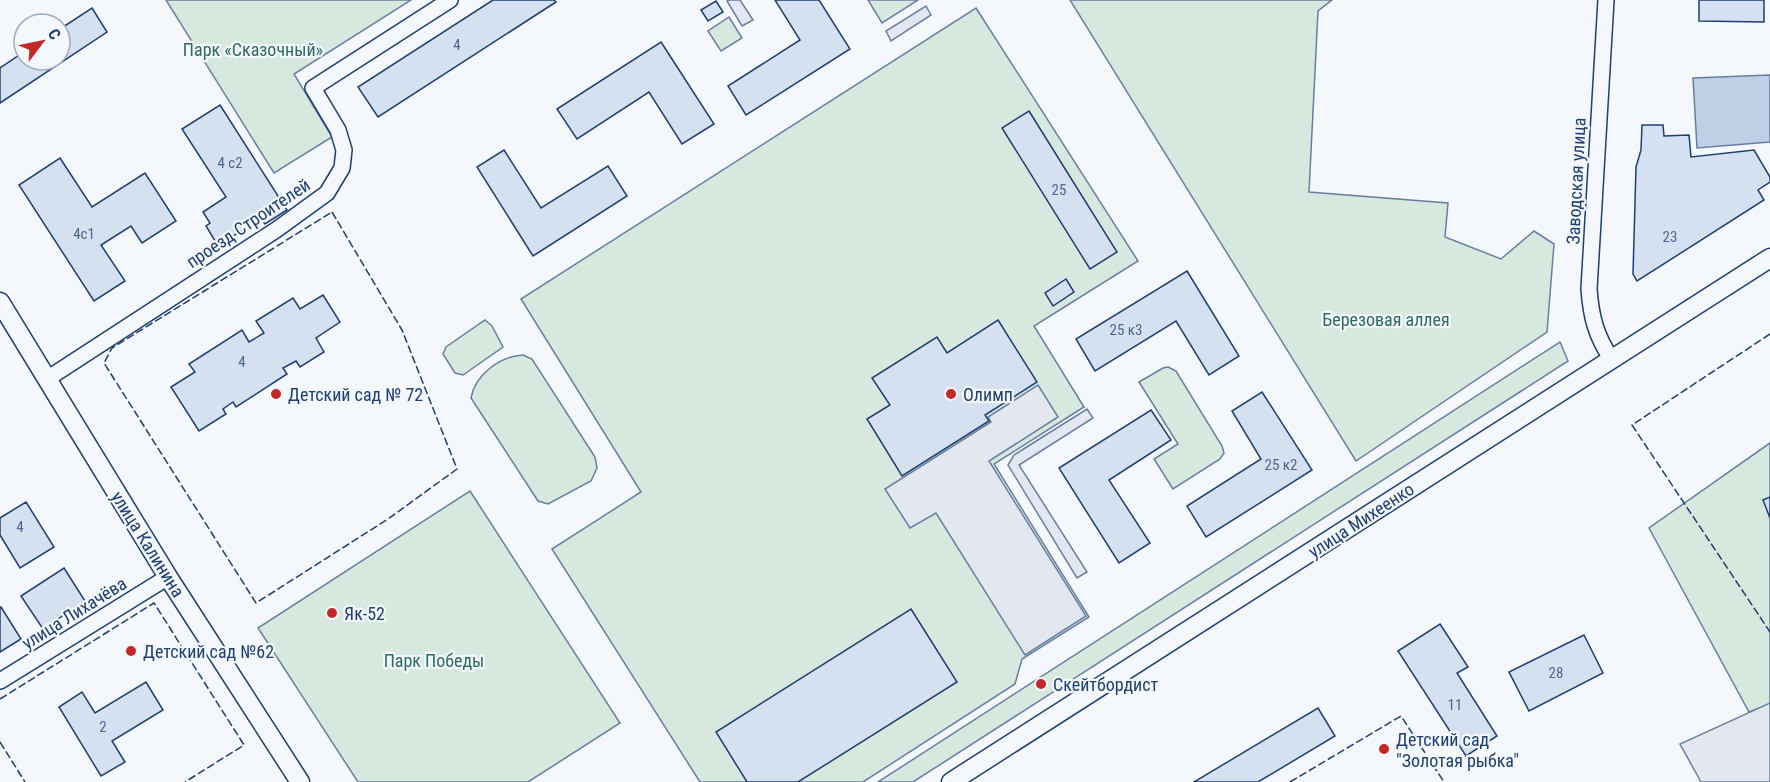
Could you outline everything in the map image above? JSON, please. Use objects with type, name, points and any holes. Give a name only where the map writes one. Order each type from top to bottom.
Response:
[{"type":"street","name":"проезд Строителей","points":[[47,379],[276,230],[327,193],[342,168],[344,150],[338,130],[314,88],[450,0]]},
{"type":"street","name":"Заводская улица","points":[[1606,0],[1590,289],[1591,317],[1595,331],[1612,360]]},
{"type":"street","name":"улица Михеенко","points":[[951,782],[1770,258]]},
{"type":"street","name":"улица Калинина","points":[[0,302],[168,577],[300,782]]},
{"type":"street","name":"улица Лихачёва","points":[[0,681],[168,577]]},
{"type":"green space","name":"Парк «Сказочный»","points":[[166,0],[411,0],[294,74],[332,137],[274,173]]},
{"type":"green space","points":[[868,0],[918,0],[882,23]]},
{"type":"green space","name":"Березовая аллея","points":[[1070,0],[1332,0],[1318,11],[1309,192],[1448,203],[1445,237],[1501,259],[1534,231],[1554,244],[1547,332],[1356,461]]},
{"type":"green space","points":[[976,8],[1138,261],[1034,326],[1084,407],[994,464],[1089,617],[1022,659],[1015,684],[863,782],[700,782],[552,549],[641,492],[521,299]]},
{"type":"green space","points":[[729,17],[742,38],[721,51],[708,31]]},
{"type":"green space","points":[[485,320],[492,326],[503,347],[463,375],[455,373],[443,354],[446,347]]},
{"type":"green space","points":[[1560,342],[1568,361],[913,782],[878,782]]},
{"type":"green space","points":[[523,355],[532,359],[595,457],[597,468],[591,481],[548,504],[538,501],[471,398],[478,382],[490,368],[506,359]]},
{"type":"green space","points":[[1168,367],[1176,371],[1222,446],[1224,453],[1220,459],[1173,489],[1154,459],[1178,444],[1139,382]]},
{"type":"green space","points":[[1770,443],[1770,704],[1749,712],[1649,528]]},
{"type":"green space","name":"Парк Победы","points":[[470,491],[620,723],[528,782],[358,782],[258,628]]},
{"type":"shaded area","points":[[740,0],[753,20],[742,26],[727,1]]},
{"type":"shaded area","points":[[926,6],[931,15],[891,41],[886,31]]},
{"type":"shaded area","points":[[1038,385],[1058,417],[989,461],[1086,616],[1025,655],[936,513],[910,528],[885,489],[991,422],[988,417]]},
{"type":"shaded area","points":[[1087,409],[1093,418],[1019,465],[1087,572],[1077,578],[1008,465],[1014,455]]},
{"type":"shaded area","points":[[1770,703],[1770,782],[1701,782],[1680,744]]},
{"type":"water","points":[[1770,75],[1770,142],[1697,148],[1693,78]]},
{"type":"building","points":[[493,0],[554,0],[556,2],[378,117],[358,87]]},
{"type":"building","points":[[775,0],[819,0],[850,49],[746,115],[728,86],[800,40]]},
{"type":"building","points":[[1699,0],[1764,0],[1764,22],[1699,21]]},
{"type":"building","points":[[716,1],[723,12],[708,21],[701,10]]},
{"type":"building","points":[[92,8],[107,32],[72,55],[72,21]]},
{"type":"building","points":[[661,42],[714,124],[682,144],[649,92],[577,139],[557,109]]},
{"type":"building","points":[[12,60],[12,72],[47,72],[0,103],[0,68]]},
{"type":"building","points":[[220,105],[287,210],[265,224],[261,218],[218,246],[206,226],[210,223],[203,212],[226,197],[182,129]]},
{"type":"building","points":[[1029,111],[1117,252],[1090,269],[1002,128]]},
{"type":"building","points":[[1642,125],[1663,125],[1664,136],[1689,135],[1691,157],[1754,150],[1770,177],[1770,182],[1758,190],[1764,200],[1637,281],[1633,274],[1636,167],[1641,150]]},
{"type":"building","points":[[504,150],[541,208],[608,166],[627,196],[533,256],[477,167]]},
{"type":"building","points":[[60,158],[92,207],[145,173],[176,221],[142,243],[131,226],[101,245],[125,281],[94,301],[19,185]]},
{"type":"building","points":[[1187,271],[1239,356],[1209,375],[1176,321],[1095,371],[1076,339]]},
{"type":"building","points":[[1066,279],[1074,292],[1053,306],[1045,293]]},
{"type":"building","points":[[323,295],[340,322],[316,338],[324,352],[300,367],[296,361],[283,368],[287,374],[236,407],[233,402],[223,409],[226,414],[199,431],[171,387],[195,372],[189,364],[242,330],[249,342],[264,333],[256,321],[293,298],[300,309]]},
{"type":"building","name":"Олимп","points":[[998,320],[1037,382],[985,415],[989,421],[902,476],[867,419],[890,405],[872,378],[937,337],[947,353]]},
{"type":"building","points":[[1262,392],[1312,470],[1206,537],[1187,506],[1261,459],[1232,411]]},
{"type":"building","points":[[1151,410],[1171,440],[1109,480],[1150,543],[1119,563],[1059,468]]},
{"type":"building","points":[[1770,497],[1770,518],[1763,500]]},
{"type":"building","points":[[26,502],[54,547],[20,568],[0,535],[0,518]]},
{"type":"building","points":[[64,568],[85,601],[43,629],[21,596]]},
{"type":"building","points":[[0,608],[21,639],[0,652]]},
{"type":"building","points":[[911,609],[957,682],[798,782],[747,782],[716,732]]},
{"type":"building","points":[[1440,624],[1468,667],[1457,673],[1497,736],[1466,756],[1398,651]]},
{"type":"building","points":[[1584,635],[1603,673],[1529,711],[1509,672]]},
{"type":"building","points":[[146,682],[163,710],[112,741],[125,762],[101,776],[59,707],[82,692],[95,713]]},
{"type":"building","points":[[1318,708],[1335,736],[1258,782],[1194,782]]},
{"type":"fence","points":[[332,212],[402,330],[457,469],[388,519],[256,603],[104,363],[112,348],[332,212]]},
{"type":"fence","points":[[1770,334],[1632,425],[1770,632]]},
{"type":"fence","points":[[0,699],[154,603],[244,745],[185,782]]},
{"type":"fence","points":[[1290,782],[1401,716],[1444,782]]},
{"type":"fence","points":[[0,742],[25,782]]},
{"type":"place","name":"Детский сад № 72","points":[[276,394]]},
{"type":"place","name":"Олимп","points":[[951,394]]},
{"type":"place","name":"Як-52","points":[[332,613]]},
{"type":"place","name":"Детский сад №62","points":[[131,651]]},
{"type":"place","name":"Скейтбордист","points":[[1041,684]]},
{"type":"place","name":"Детский сад \"Золотая рыбка\"","points":[[1384,749]]}]
